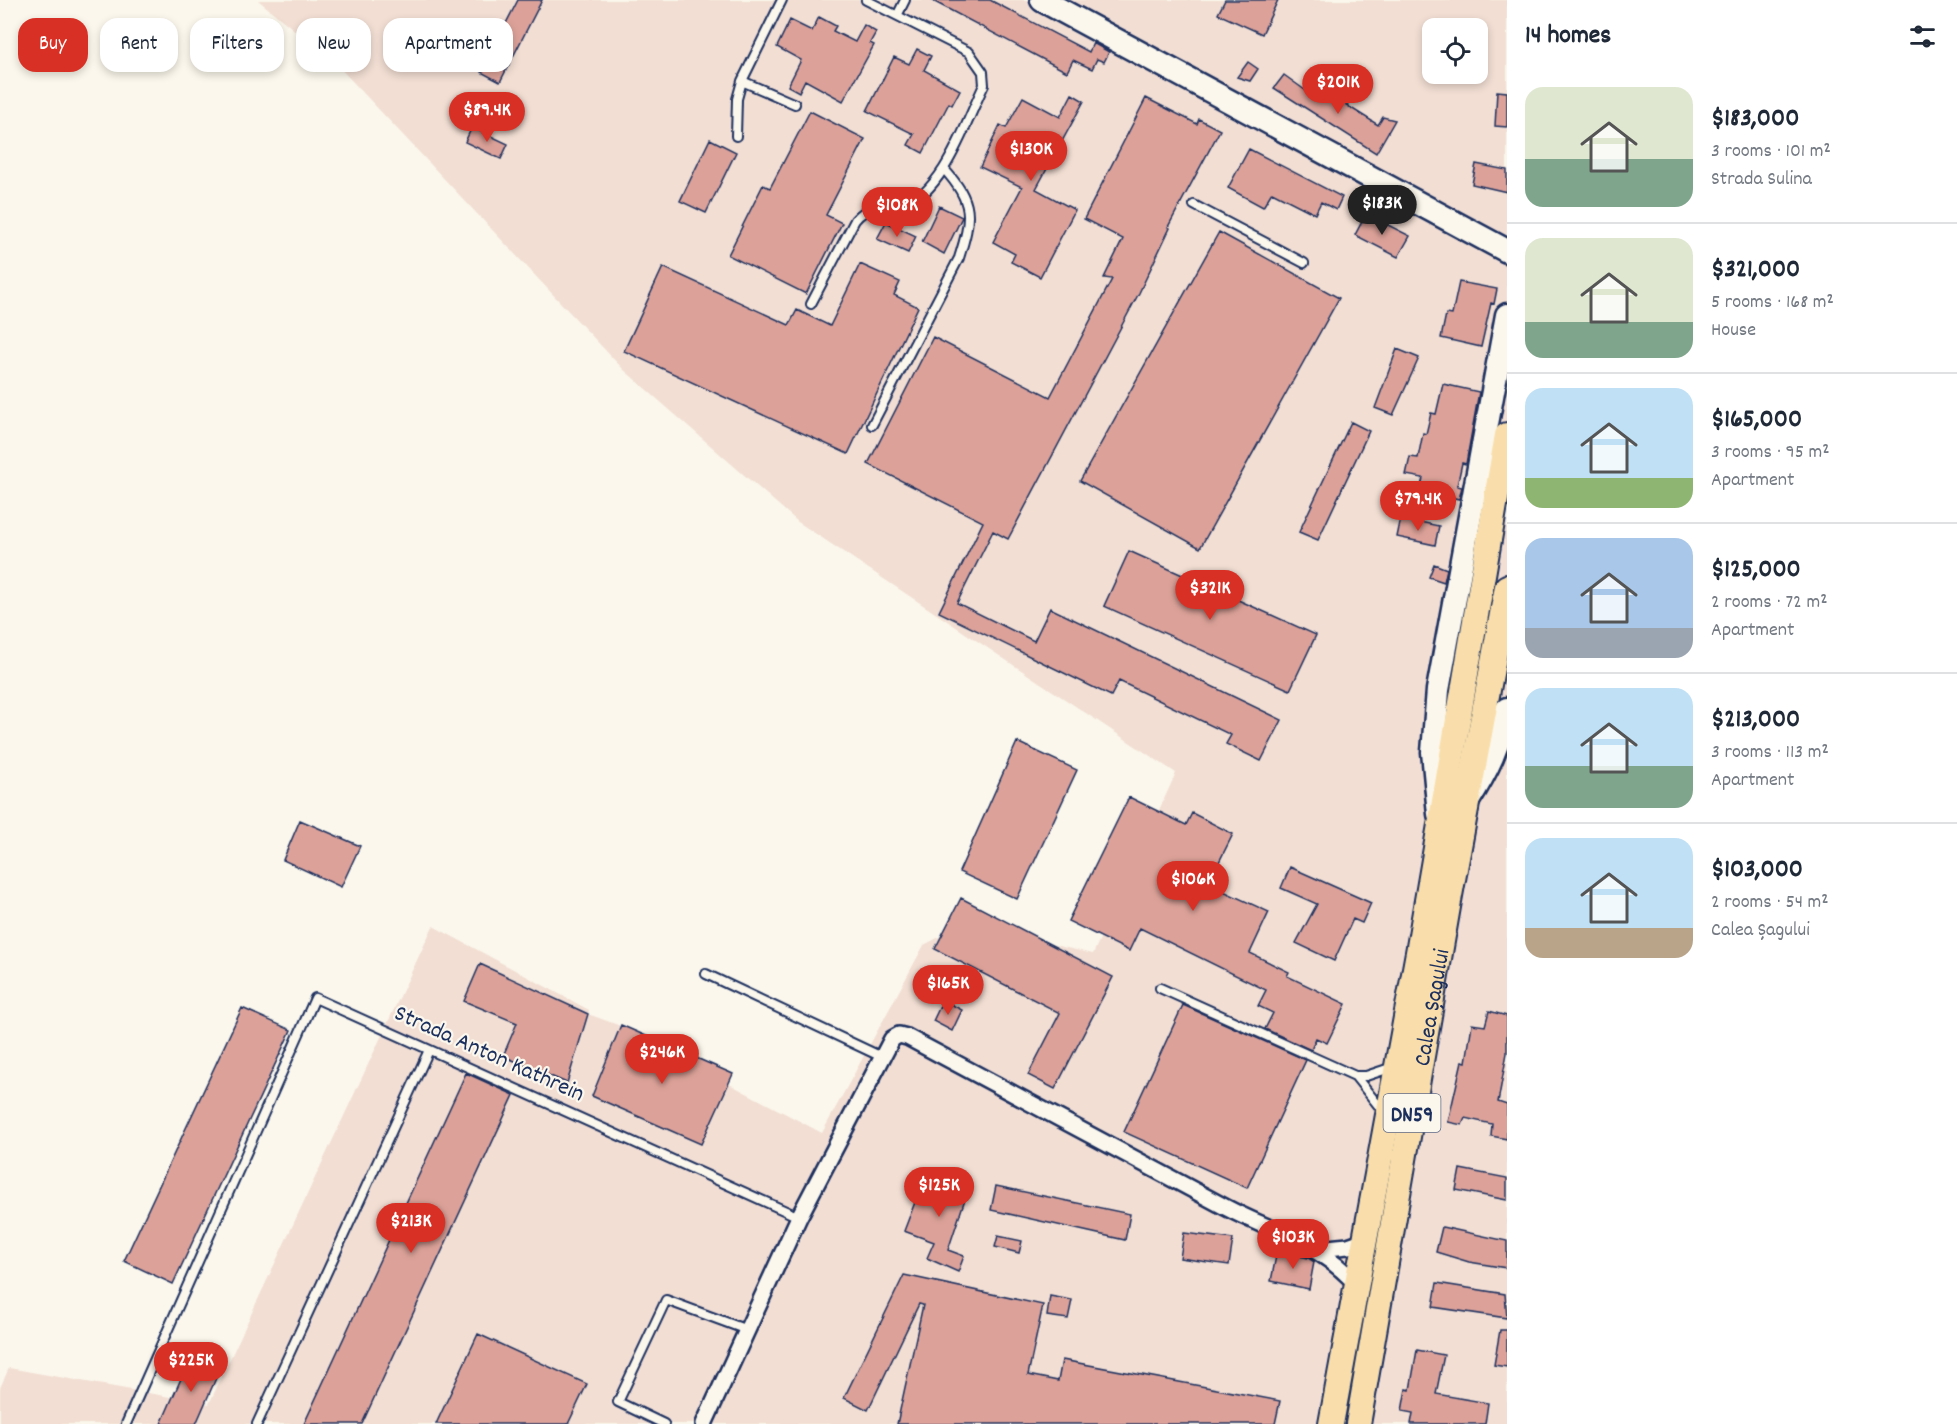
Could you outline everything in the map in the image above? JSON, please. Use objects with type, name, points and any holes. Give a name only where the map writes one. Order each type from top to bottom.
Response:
[{"type":"main road","name":"Calea Șagului","points":[[1331,1424],[1397,1065],[1507,435]]},
{"type":"main road","name":"Calea Șagului","points":[[1358,1424],[1507,587]]},
{"type":"street","points":[[1042,0],[1507,251]]},
{"type":"street","name":"Calea Șagului","points":[[1440,820],[1433,752],[1438,690],[1507,315]]},
{"type":"street","name":"Calea Șagului","points":[[1467,802],[1488,769],[1506,721]]},
{"type":"street","points":[[704,1424],[799,1217],[882,1057],[892,1039],[899,1035],[907,1037],[1256,1224],[1317,1249],[1334,1261],[1357,1285]]},
{"type":"street","points":[[1317,1249],[1348,1246],[1365,1240]]},
{"type":"lane","points":[[736,136],[737,99],[742,81],[782,0]]},
{"type":"lane","points":[[812,304],[855,220],[863,212],[872,206],[900,210],[925,195],[944,169],[984,85],[983,72],[969,52],[898,14],[866,0]]},
{"type":"lane","points":[[898,14],[905,0]]},
{"type":"lane","points":[[742,81],[795,104]]},
{"type":"lane","points":[[872,425],[959,258],[966,238],[969,219],[967,205],[961,187],[944,169]]},
{"type":"lane","points":[[1194,205],[1304,263]]},
{"type":"lane","points":[[706,974],[882,1057]]},
{"type":"lane","points":[[1160,988],[1354,1076],[1374,1098],[1387,1119]]},
{"type":"lane","name":"Strada Anton Kathrein","points":[[126,1424],[315,998],[799,1217]]},
{"type":"lane","points":[[257,1424],[429,1050]]},
{"type":"lane","points":[[1354,1076],[1380,1073],[1397,1065]]},
{"type":"lane","points":[[664,1424],[618,1402],[666,1300],[747,1330]]},
{"type":"shaded area","points":[[258,0],[1507,0],[1507,1424],[0,1424],[0,1388],[9,1368],[209,1404],[433,926],[589,1010],[588,1014],[618,1025],[822,1133],[924,945],[964,924],[1093,954],[1176,773],[798,522],[623,369],[344,72],[371,72],[371,18],[296,18],[296,31],[284,21],[284,18],[280,18]]},
{"type":"building","points":[[518,0],[542,0],[513,57],[513,18],[509,18]]},
{"type":"building","points":[[931,0],[990,0],[1089,52],[1093,43],[1109,52],[1104,62],[1097,59],[1092,69],[1073,60],[1067,72]]},
{"type":"building","points":[[1225,0],[1278,0],[1262,34],[1218,14]]},
{"type":"building","points":[[819,17],[836,26],[833,31],[855,42],[864,25],[876,32],[870,43],[874,45],[843,101],[805,80],[799,92],[788,86],[801,60],[777,47],[790,20],[812,31]]},
{"type":"building","points":[[917,49],[931,56],[924,70],[960,90],[952,105],[949,103],[923,153],[908,145],[914,134],[867,111],[894,57],[909,64]]},
{"type":"building","points":[[1248,62],[1258,69],[1250,81],[1237,77]]},
{"type":"building","points":[[481,72],[505,72],[500,82]]},
{"type":"building","points":[[1284,75],[1316,98],[1321,89],[1378,125],[1383,117],[1395,120],[1376,153],[1274,88]]},
{"type":"building","points":[[1497,91],[1507,92],[1507,127],[1495,126]]},
{"type":"building","points":[[1072,94],[1084,101],[1036,189],[1075,210],[1040,277],[1011,262],[1015,254],[993,242],[1022,187],[980,167],[1000,125],[1006,128],[1023,97],[1060,117]]},
{"type":"building","points":[[1146,98],[1197,124],[1199,119],[1220,130],[1168,227],[1170,228],[1139,293],[1008,539],[993,531],[957,603],[1034,641],[1050,608],[1282,720],[1261,761],[1226,744],[1231,735],[1119,681],[1111,696],[939,612],[983,522],[868,464],[933,337],[1050,397],[1112,279],[1104,278],[1123,239],[1084,219]]},
{"type":"building","points":[[810,111],[865,139],[826,215],[842,223],[806,294],[728,255],[763,185],[770,188]]},
{"type":"building","points":[[472,127],[508,144],[501,159],[465,142]]},
{"type":"building","points":[[710,139],[736,152],[706,213],[680,201]]},
{"type":"building","points":[[1249,149],[1342,197],[1336,210],[1321,202],[1315,214],[1272,192],[1263,207],[1228,188]]},
{"type":"building","points":[[1476,164],[1507,170],[1507,192],[1472,184]]},
{"type":"building","points":[[939,206],[962,217],[944,254],[922,242]]},
{"type":"building","points":[[1366,214],[1410,236],[1398,257],[1355,235]]},
{"type":"building","points":[[886,222],[916,236],[908,253],[877,239]]},
{"type":"building","points":[[1219,232],[1339,298],[1200,548],[1080,481]]},
{"type":"building","points":[[860,264],[900,282],[894,295],[918,307],[848,454],[624,351],[663,267],[789,325],[797,310],[830,326]]},
{"type":"building","points":[[1459,282],[1497,289],[1494,304],[1491,303],[1481,347],[1441,338],[1446,314],[1452,315]]},
{"type":"building","points":[[1397,349],[1419,358],[1393,415],[1375,408]]},
{"type":"building","points":[[1443,384],[1479,392],[1466,464],[1462,463],[1457,486],[1462,487],[1459,499],[1420,490],[1423,478],[1406,475],[1410,457],[1418,458],[1423,433],[1426,434],[1431,413],[1436,414]]},
{"type":"building","points":[[1351,422],[1369,431],[1318,540],[1299,532]]},
{"type":"building","points":[[1401,518],[1439,526],[1435,545],[1397,537]]},
{"type":"building","points":[[1129,551],[1316,635],[1290,690],[1104,606]]},
{"type":"building","points":[[1434,564],[1447,569],[1444,582],[1429,577]]},
{"type":"building","points":[[1017,742],[1077,770],[1017,899],[959,872]]},
{"type":"building","points":[[1129,797],[1186,825],[1192,813],[1233,834],[1208,884],[1269,912],[1250,953],[1289,972],[1287,976],[1346,1004],[1327,1043],[1316,1038],[1311,1050],[1265,1029],[1273,1013],[1258,1006],[1266,990],[1140,928],[1129,951],[1068,921]]},
{"type":"building","points":[[300,820],[360,846],[341,887],[283,860]]},
{"type":"building","points":[[1290,867],[1371,903],[1362,923],[1353,919],[1334,961],[1296,943],[1317,904],[1281,888]]},
{"type":"building","points":[[961,898],[1113,977],[1055,1089],[1028,1075],[1060,1013],[935,949]]},
{"type":"building","points":[[480,964],[588,1014],[567,1083],[503,1056],[517,1023],[464,1001]]},
{"type":"building","points":[[943,1000],[962,1010],[952,1031],[933,1021]]},
{"type":"building","points":[[1183,1005],[1306,1060],[1247,1188],[1124,1132]]},
{"type":"building","points":[[242,1008],[291,1030],[173,1284],[124,1261]]},
{"type":"building","points":[[1489,1011],[1507,1016],[1507,1053],[1498,1102],[1507,1105],[1507,1139],[1491,1136],[1492,1124],[1465,1118],[1462,1125],[1448,1122],[1462,1061],[1466,1062],[1472,1024],[1485,1026]]},
{"type":"building","points":[[621,1025],[733,1074],[701,1144],[592,1096]]},
{"type":"building","points":[[466,1073],[514,1095],[362,1424],[304,1424]]},
{"type":"building","points":[[1460,1169],[1507,1178],[1507,1200],[1456,1190]]},
{"type":"building","points":[[925,1176],[954,1186],[957,1179],[970,1184],[948,1250],[964,1256],[958,1272],[927,1258],[934,1242],[904,1231]]},
{"type":"building","points":[[996,1186],[1130,1214],[1125,1240],[991,1210]]},
{"type":"building","points":[[1442,1227],[1507,1241],[1507,1268],[1469,1262],[1436,1252]]},
{"type":"building","points":[[1184,1233],[1233,1239],[1229,1265],[1180,1258]]},
{"type":"building","points":[[998,1236],[1022,1241],[1019,1253],[995,1247]]},
{"type":"building","points":[[1277,1251],[1308,1258],[1314,1262],[1309,1289],[1271,1281]]},
{"type":"building","points":[[904,1275],[1043,1305],[1028,1375],[1058,1381],[1062,1360],[1280,1401],[1275,1424],[897,1424],[923,1305],[919,1304],[868,1410],[844,1398]]},
{"type":"building","points":[[1437,1283],[1505,1294],[1507,1318],[1433,1307]]},
{"type":"building","points":[[1050,1296],[1072,1300],[1068,1319],[1047,1316]]},
{"type":"building","points":[[1500,1330],[1507,1330],[1507,1367],[1494,1365]]},
{"type":"building","points":[[478,1334],[587,1384],[568,1424],[436,1424]]},
{"type":"building","points":[[1417,1350],[1444,1355],[1436,1394],[1488,1403],[1485,1424],[1411,1424],[1413,1413],[1402,1411],[1406,1389],[1410,1390]]},
{"type":"building","points":[[191,1356],[220,1369],[196,1424],[161,1424]]}]
